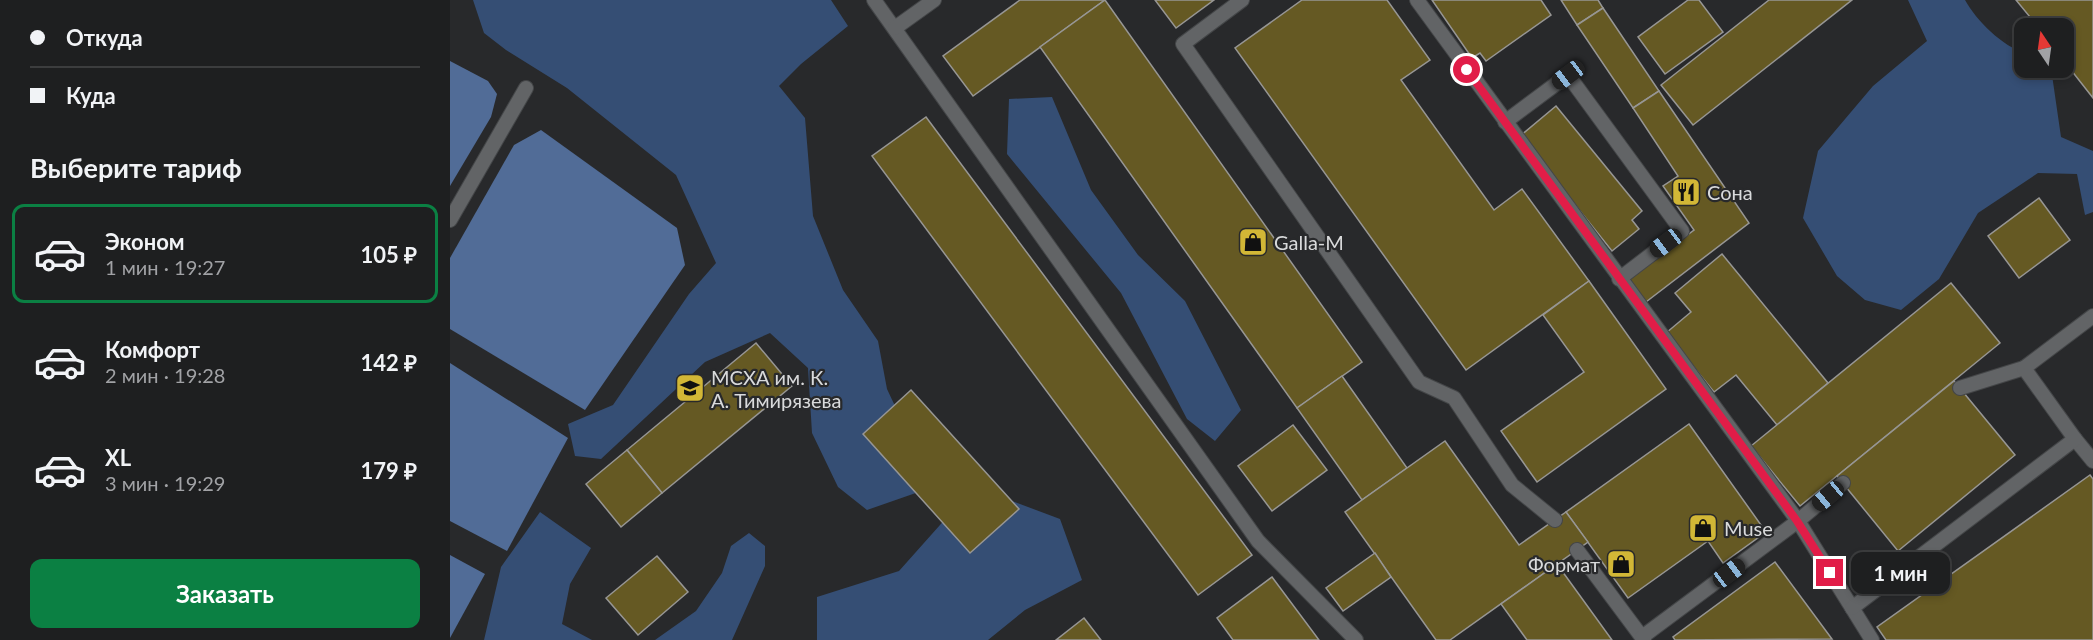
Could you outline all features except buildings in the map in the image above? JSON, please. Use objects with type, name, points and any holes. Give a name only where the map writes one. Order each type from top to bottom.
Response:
[{"type":"lane","points":[[874,0],[1258,541],[1356,640]]},
{"type":"lane","points":[[894,28],[934,0]]},
{"type":"lane","points":[[1242,0],[1183,44],[1419,382],[1454,398],[1512,485],[1555,520]]},
{"type":"lane","points":[[1417,0],[1797,521],[1872,640]]},
{"type":"lane","points":[[1505,122],[1568,75],[1682,231],[1619,279]]},
{"type":"lane","points":[[450,220],[526,88]]},
{"type":"lane","points":[[1960,388],[2024,368],[2093,316]]},
{"type":"lane","points":[[2024,368],[2093,461]]},
{"type":"lane","points":[[1852,608],[2075,439]]},
{"type":"lane","points":[[1577,550],[1643,639],[1843,483]]},
{"type":"shaded area","points":[[473,0],[831,0],[848,26],[801,64],[779,86],[805,118],[813,216],[843,290],[878,341],[887,389],[933,487],[867,510],[838,487],[812,433],[808,368],[770,333],[705,362],[601,459],[575,456],[568,424],[613,405],[689,294],[716,263],[676,175],[567,88],[506,50],[484,33]]},
{"type":"shaded area","points":[[1908,0],[1965,0],[1991,32],[2014,48],[2014,78],[2052,78],[2061,137],[2093,151],[2093,212],[2085,215],[2077,174],[2038,173],[1978,213],[1939,279],[1901,310],[1865,300],[1837,276],[1803,218],[1818,151],[1873,86],[1927,41]]},
{"type":"shaded area","points":[[450,61],[488,81],[497,94],[491,117],[450,186]]},
{"type":"shaded area","points":[[1052,97],[1091,190],[1138,255],[1185,301],[1241,410],[1215,441],[1187,419],[1121,293],[1007,154],[1009,99]]},
{"type":"shaded area","points":[[541,130],[677,228],[685,265],[585,410],[450,329],[450,258],[514,145]]},
{"type":"shaded area","points":[[450,363],[568,438],[507,551],[450,521]]},
{"type":"shaded area","points":[[1012,501],[1060,519],[1082,580],[1025,610],[988,640],[817,640],[817,597],[899,571],[948,516],[975,507]]},
{"type":"shaded area","points":[[540,512],[591,548],[570,584],[562,624],[592,640],[484,640],[501,567]]},
{"type":"shaded area","points":[[749,533],[765,546],[765,566],[732,640],[655,640],[696,611],[722,573],[731,546]]},
{"type":"shaded area","points":[[450,555],[485,574],[450,638]]},
{"type":"place","name":"Сона","points":[[1686,192]]},
{"type":"place","name":"Galla-M","points":[[1253,242]]},
{"type":"place","name":"МСХА им. К. А. Тимирязева","points":[[690,388]]},
{"type":"place","name":"Muse","points":[[1703,528]]},
{"type":"place","name":"Формат","points":[[1621,564]]},
{"type":"route","points":[[1467,70],[1797,521],[1830,573]]}]
